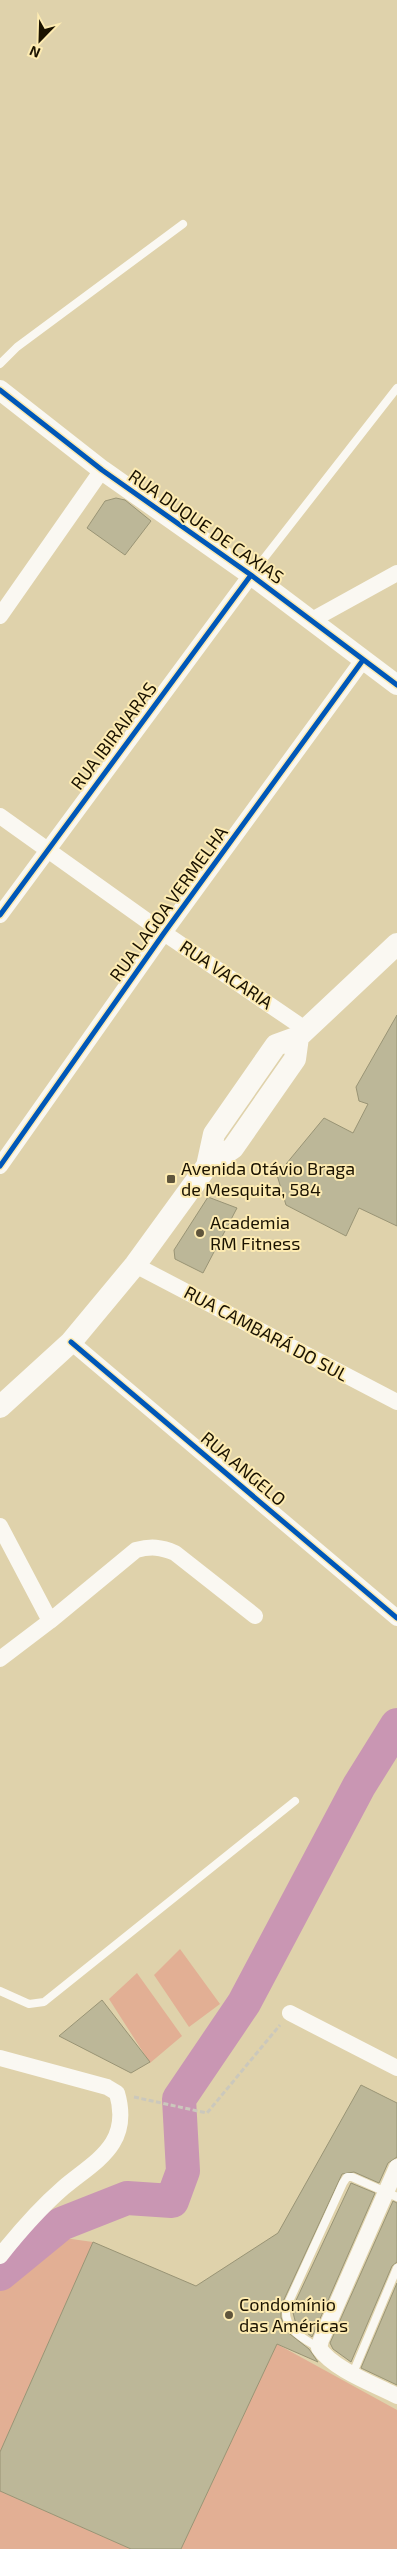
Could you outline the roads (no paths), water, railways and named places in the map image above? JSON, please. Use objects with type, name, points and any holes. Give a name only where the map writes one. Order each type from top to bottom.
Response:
[{"type":"main road","points":[[0,1407],[71,1342],[135,1264],[207,1166],[214,1134],[263,1061],[277,1044],[302,1033],[397,944]]},
{"type":"street","name":"RUA DUQUE DE CAXIAS","points":[[0,390],[102,470],[250,575],[397,684]]},
{"type":"street","points":[[0,616],[102,470]]},
{"type":"street","points":[[312,620],[397,573]]},
{"type":"street","name":"RUA IBIRAIARAS","points":[[0,915],[250,575]]},
{"type":"street","name":"RUA LAGOA VERMELHA","points":[[0,1166],[164,933],[364,660]]},
{"type":"street","name":"RUA VACARIA","points":[[0,816],[302,1033]]},
{"type":"street","name":"RUA CAMBARÁ DO SUL","points":[[135,1264],[397,1402]]},
{"type":"street","name":"RUA ANGELO","points":[[71,1342],[397,1618]]},
{"type":"street","points":[[0,1526],[50,1621]]},
{"type":"street","points":[[0,1659],[50,1621],[136,1550],[148,1547],[163,1548],[175,1553],[255,1616]]},
{"type":"street","points":[[290,2013],[397,2068]]},
{"type":"street","points":[[0,2058],[112,2090],[120,2113],[117,2131],[110,2149],[98,2162],[63,2188],[20,2232],[0,2256]]},
{"type":"street","points":[[397,2167],[392,2194],[321,2340],[319,2348],[324,2355],[336,2364],[397,2396]]},
{"type":"lane","points":[[0,364],[18,347],[183,224]]},
{"type":"lane","points":[[250,575],[397,388]]},
{"type":"lane","points":[[0,1991],[29,2004],[44,2002],[295,1801]]},
{"type":"lane","points":[[319,2348],[290,2328],[285,2318],[286,2308],[347,2177],[359,2179],[392,2194]]},
{"type":"lane","points":[[353,2373],[397,2268]]},
{"type":"waterway","points":[[0,2274],[61,2224],[127,2198],[172,2201],[183,2171],[179,2099],[244,2003],[359,1786],[397,1725]]},
{"type":"place","name":"Avenida Otávio Braga de Mesquita, 584","points":[[171,1179]]},
{"type":"place","name":"Academia RM Fitness","points":[[200,1233]]},
{"type":"place","name":"Condomínio das Américas","points":[[229,2315]]}]
